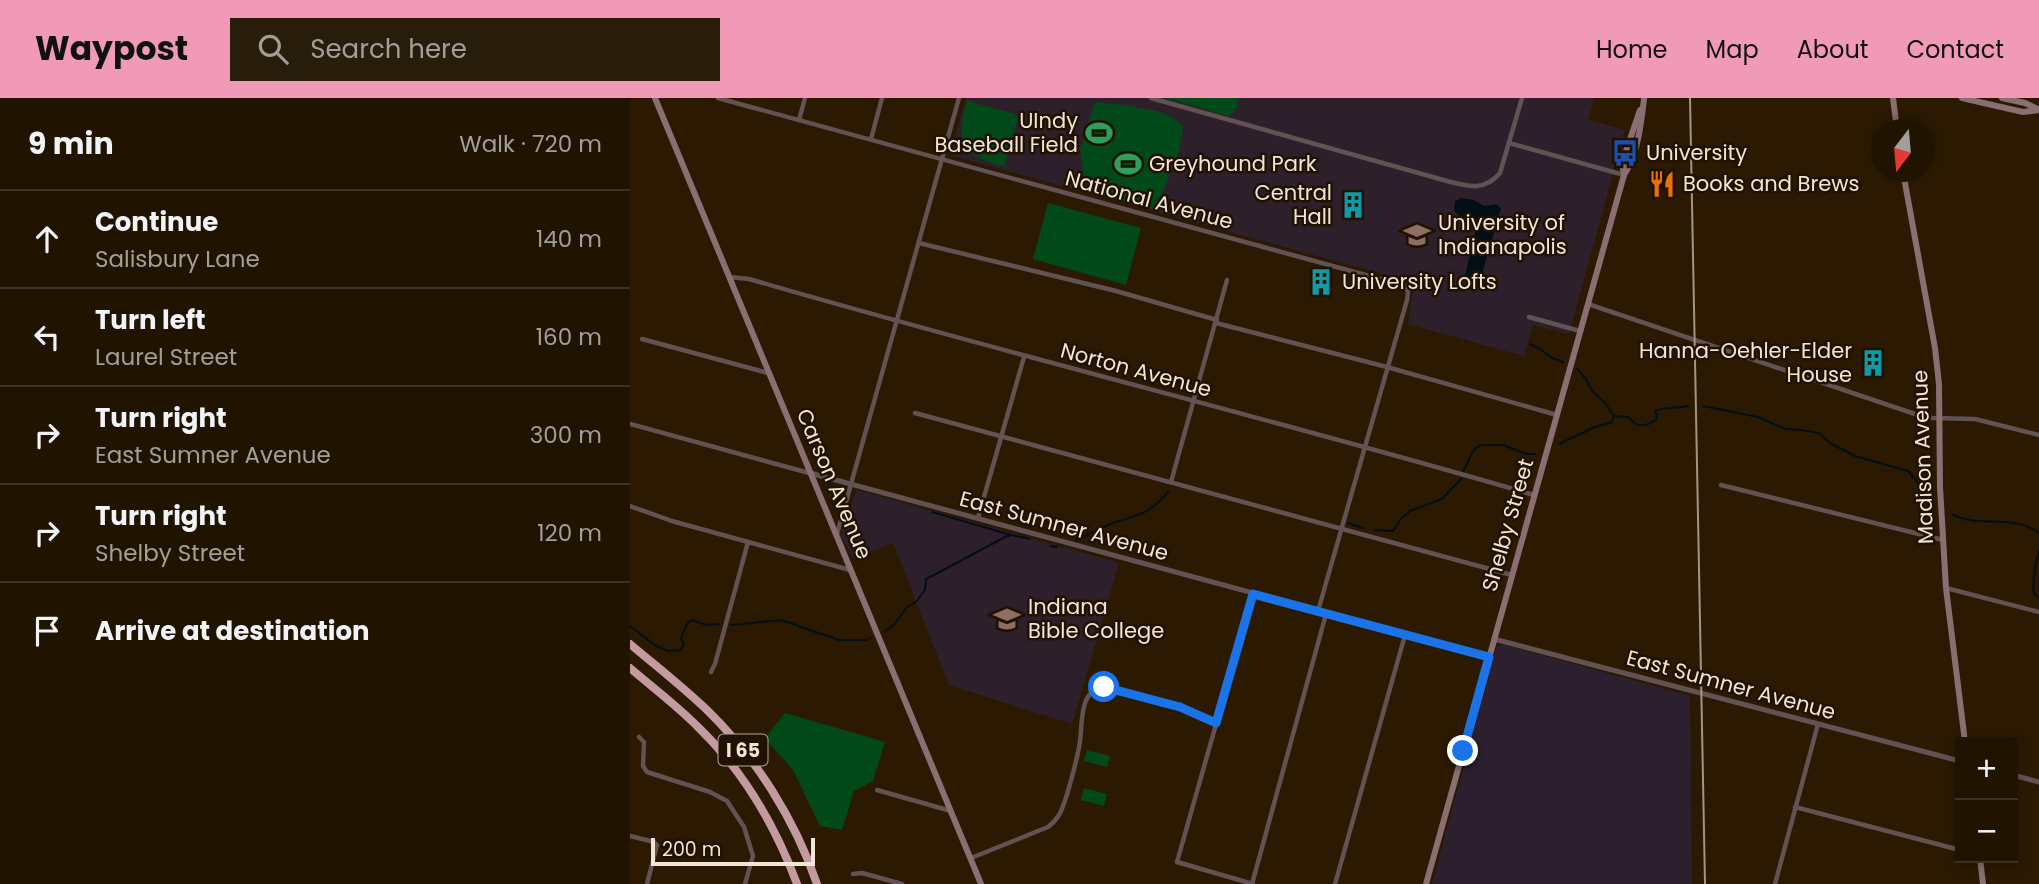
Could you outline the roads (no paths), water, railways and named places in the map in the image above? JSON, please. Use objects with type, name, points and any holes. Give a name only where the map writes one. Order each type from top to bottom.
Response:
[{"type":"highway","name":"I 65","points":[[630,644],[706,709],[742,748],[787,815],[817,884]]},
{"type":"highway","name":"I 65","points":[[630,668],[695,724],[732,766],[774,831],[797,884]]},
{"type":"main road","name":"Carson Avenue","points":[[655,98],[981,884]]},
{"type":"main road","points":[[1893,98],[1896,119]]},
{"type":"main road","points":[[1894,107],[1899,98]]},
{"type":"main road","points":[[1962,98],[2023,112],[2038,110]]},
{"type":"main road","points":[[2002,98],[2025,103],[2038,110]]},
{"type":"main road","name":"Shelby Street","points":[[1426,884],[1587,304],[1624,175],[1630,165],[1637,140],[1644,99]]},
{"type":"main road","name":"Madison Avenue","points":[[1905,182],[1937,367],[1946,588],[1964,737]]},
{"type":"main road","points":[[1981,863],[1983,884]]},
{"type":"street","name":"National Avenue","points":[[718,98],[1400,283],[1407,289],[1407,299],[1387,367]]},
{"type":"street","points":[[799,120],[805,98]]},
{"type":"street","points":[[871,139],[882,98]]},
{"type":"street","points":[[836,535],[959,98]]},
{"type":"street","points":[[1151,98],[1472,187],[1485,186],[1497,177],[1501,170],[1522,98]]},
{"type":"street","points":[[1509,143],[1624,175]]},
{"type":"street","points":[[919,243],[1116,291],[1557,415]]},
{"type":"street","name":"Norton Avenue","points":[[730,277],[749,279],[1024,357],[1534,495]]},
{"type":"street","points":[[1171,482],[1227,280]]},
{"type":"street","points":[[1587,304],[1908,412],[1940,418],[1975,419],[2039,435]]},
{"type":"street","points":[[1529,317],[1580,331]]},
{"type":"street","points":[[642,339],[769,373]]},
{"type":"street","points":[[978,518],[1024,357]]},
{"type":"street","points":[[1318,611],[1387,367]]},
{"type":"street","points":[[915,413],[1512,575]]},
{"type":"street","name":"East Sumner Avenue","points":[[630,424],[1489,657]]},
{"type":"street","points":[[1721,485],[1943,540]]},
{"type":"street","points":[[630,506],[672,521],[850,569]]},
{"type":"street","points":[[711,672],[748,542]]},
{"type":"street","points":[[1946,588],[2039,612]]},
{"type":"street","points":[[1253,594],[1177,862],[1252,884],[1326,614]]},
{"type":"street","points":[[1335,884],[1405,635]]},
{"type":"street","name":"East Sumner Avenue","points":[[1494,639],[1955,760]]},
{"type":"street","points":[[971,858],[1044,829],[1058,818],[1079,745],[1086,702],[1093,692],[1102,687],[1180,707],[1216,723]]},
{"type":"street","points":[[1775,884],[1818,724]]},
{"type":"street","points":[[639,737],[644,742],[643,766],[652,774],[710,792],[727,802],[746,833],[752,856],[745,884]]},
{"type":"street","points":[[2018,776],[2039,782]]},
{"type":"street","points":[[877,790],[951,811]]},
{"type":"street","points":[[1796,807],[1955,849]]},
{"type":"street","points":[[630,836],[657,845],[647,884]]},
{"type":"street","points":[[853,874],[862,873],[902,884]]},
{"type":"waterway","points":[[1530,344],[1563,362]]},
{"type":"waterway","points":[[1577,369],[1614,416]]},
{"type":"waterway","points":[[1559,444],[1612,422],[1614,416],[1628,417],[1637,425],[1646,425],[1656,420],[1655,411],[1658,409],[1688,406]]},
{"type":"waterway","points":[[1703,406],[1758,417],[1785,429],[1819,433],[1830,443],[1855,456],[1908,471],[1920,485],[1929,503]]},
{"type":"waterway","points":[[1463,472],[1473,451],[1480,445],[1504,445],[1526,454],[1535,454]]},
{"type":"waterway","points":[[1374,530],[1393,531],[1410,511],[1442,499],[1461,479]]},
{"type":"waterway","points":[[1077,540],[1148,510],[1169,491]]},
{"type":"waterway","points":[[932,512],[1011,535]]},
{"type":"waterway","points":[[1953,515],[1974,521],[2019,524],[2039,533]]},
{"type":"waterway","points":[[1348,523],[1363,528]]},
{"type":"waterway","points":[[885,631],[894,625],[907,607],[916,602],[925,590],[926,579],[1005,537],[1011,535],[1030,539]]},
{"type":"waterway","points":[[1050,546],[1057,547]]},
{"type":"waterway","points":[[2039,551],[2034,584],[2034,594],[2039,598]]},
{"type":"waterway","points":[[630,626],[656,646],[668,651],[681,650],[684,644],[681,638],[691,620],[707,625],[719,624]]},
{"type":"waterway","points":[[731,625],[781,620],[839,640],[871,638]]},
{"type":"railway","points":[[1690,98],[1705,884]]},
{"type":"place","name":"UIndy Baseball Field","points":[[1099,133]]},
{"type":"place","name":"University","points":[[1625,153]]},
{"type":"place","name":"Greyhound Park","points":[[1128,164]]},
{"type":"place","name":"Books and Brews","points":[[1662,184]]},
{"type":"place","name":"Central Hall","points":[[1353,205]]},
{"type":"place","name":"University of Indianapolis","points":[[1417,235]]},
{"type":"place","name":"University Lofts","points":[[1321,282]]},
{"type":"place","name":"Hanna-Oehler-Elder House","points":[[1873,363]]},
{"type":"place","name":"Indiana Bible College","points":[[1007,619]]}]
